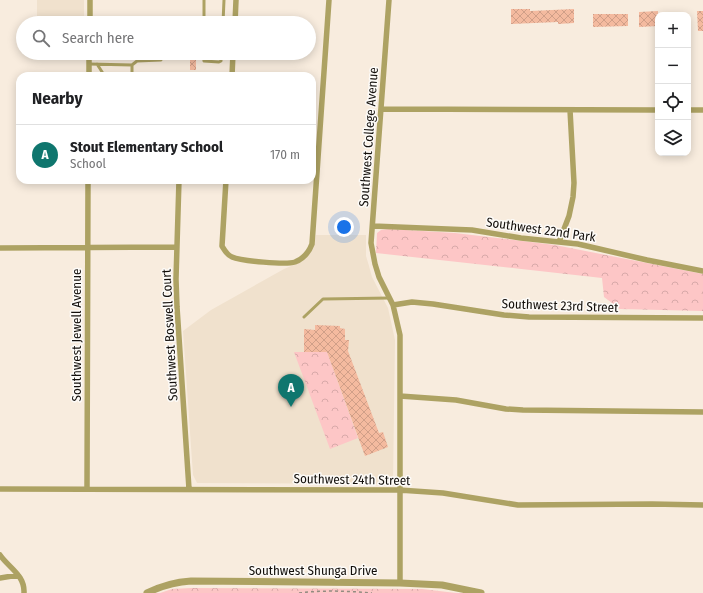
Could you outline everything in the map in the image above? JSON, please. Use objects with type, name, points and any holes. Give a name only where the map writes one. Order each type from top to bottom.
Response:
[{"type":"street","points":[[90,0],[90,16]]},
{"type":"street","points":[[235,16],[236,0]]},
{"type":"street","points":[[226,184],[222,246],[227,254],[237,259],[284,263],[294,262],[305,255],[312,244],[329,0]]},
{"type":"street","name":"Southwest College Avenue","points":[[389,0],[371,243],[378,277],[393,305],[400,334],[400,583]]},
{"type":"street","points":[[89,60],[89,72]]},
{"type":"street","points":[[232,72],[233,60]]},
{"type":"street","points":[[381,109],[655,110]]},
{"type":"street","points":[[559,242],[569,216],[573,197],[574,183],[570,110]]},
{"type":"street","points":[[691,110],[703,110]]},
{"type":"street","name":"Southwest Jewell Avenue","points":[[87,489],[88,184]]},
{"type":"street","name":"Southwest Boswell Court","points":[[179,184],[177,308],[189,489]]},
{"type":"street","name":"Southwest 22nd Park","points":[[373,226],[472,230],[521,238],[578,244],[703,271]]},
{"type":"street","points":[[0,248],[177,247]]},
{"type":"street","name":"Southwest 23rd Street","points":[[393,305],[412,302],[529,317],[703,318]]},
{"type":"street","points":[[400,396],[449,399],[506,409],[523,410],[703,412]]},
{"type":"street","name":"Southwest 24th Street","points":[[0,489],[399,490],[443,493],[518,505],[703,505]]},
{"type":"street","points":[[0,555],[18,575],[24,586],[24,593]]},
{"type":"street","points":[[0,578],[18,575]]},
{"type":"street","name":"Southwest Shunga Drive","points":[[147,593],[162,586],[191,581],[400,583],[442,585],[481,593]]},
{"type":"lane","points":[[204,0],[204,16]]},
{"type":"lane","points":[[223,16],[224,0]]},
{"type":"lane","points":[[89,64],[132,65],[137,61],[161,60]]},
{"type":"lane","points":[[204,60],[219,62],[221,60]]},
{"type":"lane","points":[[97,64],[102,72]]},
{"type":"lane","points":[[132,65],[132,72]]},
{"type":"lane","points":[[304,317],[323,299],[390,298]]},
{"type":"path","points":[[299,593],[313,591],[372,593]]},
{"type":"shaded area","points":[[37,0],[84,0],[84,16],[37,16]]},
{"type":"shaded area","points":[[316,235],[366,235],[366,256],[372,277],[388,308],[395,340],[393,482],[389,484],[197,483],[193,475],[183,331],[211,310],[284,269],[303,261],[314,245]]},
{"type":"green space","points":[[389,229],[455,233],[555,245],[703,274],[703,311],[620,309],[604,297],[602,278],[376,253],[377,233],[381,230]]},
{"type":"green space","points":[[294,352],[327,352],[358,438],[330,449]]},
{"type":"green space","points":[[172,589],[422,589],[456,593],[160,593]]},
{"type":"building","points":[[511,9],[530,9],[530,11],[574,9],[574,23],[558,24],[558,22],[511,24]]},
{"type":"building","points":[[658,11],[655,12],[655,26],[639,27],[639,12]]},
{"type":"building","points":[[697,11],[703,11],[703,31],[698,31]]},
{"type":"building","points":[[593,14],[628,14],[628,26],[593,27]]},
{"type":"building","points":[[190,60],[196,60],[196,70],[190,70]]},
{"type":"building","points":[[315,325],[340,326],[340,328],[345,329],[345,340],[349,340],[348,351],[379,433],[383,432],[388,447],[365,456],[327,352],[304,352],[304,329],[315,330]]},
{"type":"place","name":"Stout Elementary School","points":[[291,407]]}]
